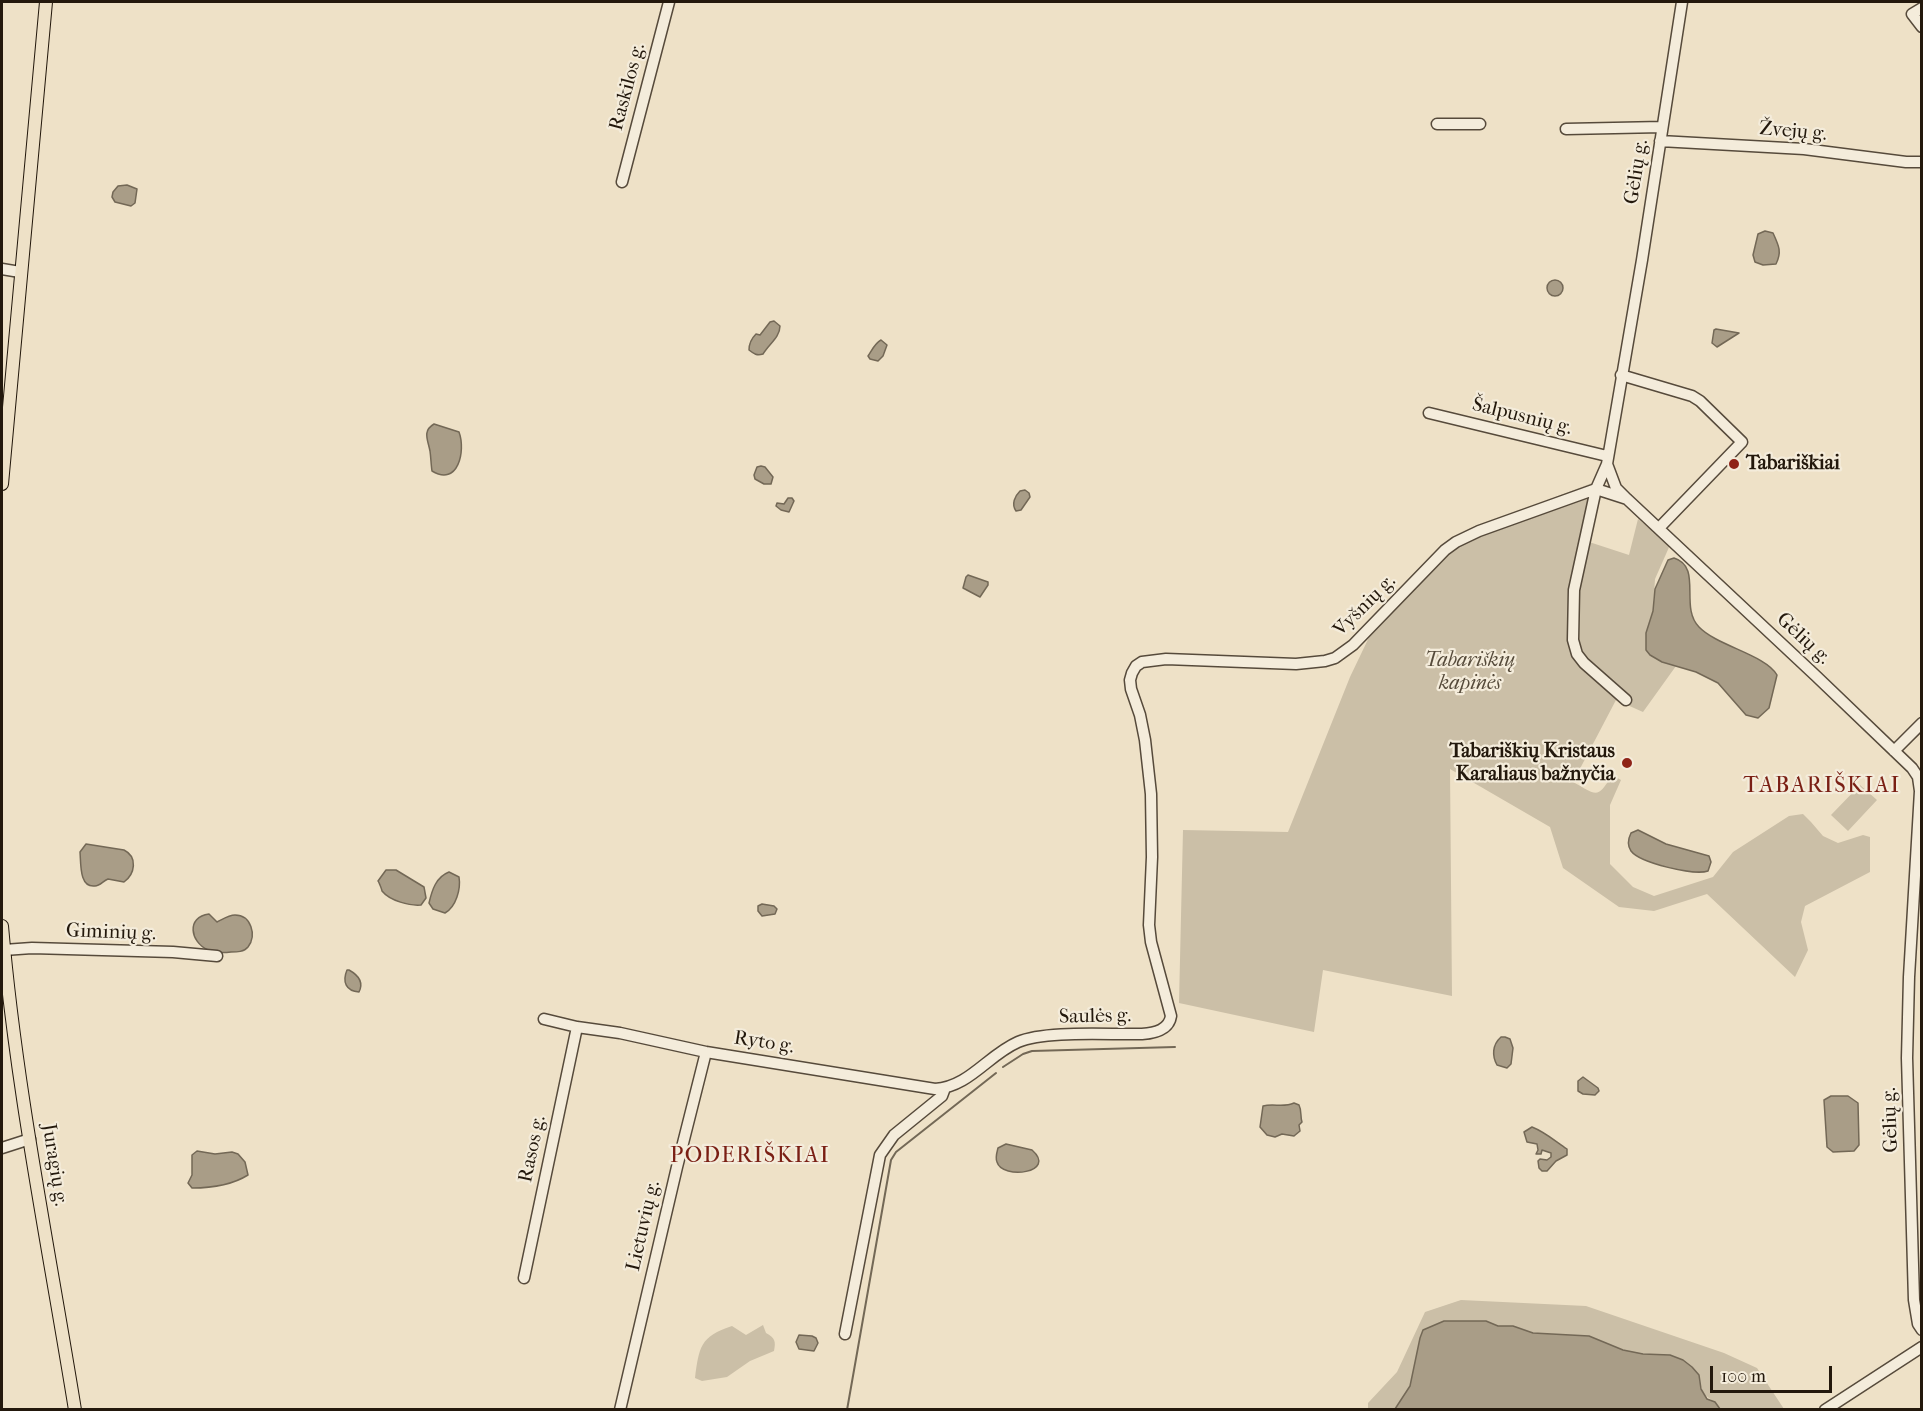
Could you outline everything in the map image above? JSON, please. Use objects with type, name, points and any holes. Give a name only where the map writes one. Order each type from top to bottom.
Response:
[{"type":"main road","points":[[2,484],[46,2]]},
{"type":"main road","name":"Juragių g.","points":[[2,927],[30,1139],[75,1410]]},
{"type":"street","name":"Raskilos g.","points":[[622,182],[669,2]]},
{"type":"street","name":"Gėlių g.","points":[[1682,2],[1642,260],[1607,460],[1616,488],[1912,768],[1917,777],[1920,791],[1907,1058],[1914,1300],[1918,1324],[1922,1330]]},
{"type":"street","points":[[1922,8],[1912,14],[1922,27]]},
{"type":"street","points":[[1437,124],[1480,124]]},
{"type":"street","points":[[1566,129],[1662,127]]},
{"type":"street","name":"Žvejų g.","points":[[1660,141],[1804,149],[1922,162]]},
{"type":"street","points":[[2,269],[21,272]]},
{"type":"street","points":[[1621,375],[1692,396],[1742,442],[1659,528]]},
{"type":"street","name":"Šalpusnių g.","points":[[1429,413],[1607,460]]},
{"type":"street","points":[[1607,460],[1596,489],[1574,591],[1573,640],[1577,654],[1584,663],[1626,700]]},
{"type":"street","points":[[1596,489],[1627,499]]},
{"type":"street","name":"Vyšnių g.","points":[[1136,666],[1151,659],[1166,658],[1296,664],[1335,658],[1353,645],[1444,550],[1456,542],[1596,489]]},
{"type":"street","name":"Saulės g.","points":[[845,1334],[880,1155],[894,1135],[942,1095],[945,1088],[971,1076],[1008,1047],[1020,1041],[1054,1035],[1154,1033],[1163,1029],[1170,1022],[1170,1007],[1151,942],[1149,925],[1152,857],[1151,794],[1143,727],[1131,689],[1132,673],[1136,666]]},
{"type":"street","points":[[1894,751],[1922,723]]},
{"type":"street","name":"Giminių g.","points":[[4,950],[32,948],[173,952],[217,956]]},
{"type":"street","name":"Ryto g.","points":[[544,1019],[706,1052],[935,1089],[945,1088]]},
{"type":"street","name":"Rasos g.","points":[[524,1278],[577,1027]]},
{"type":"street","name":"Lietuvių g.","points":[[620,1410],[706,1052]]},
{"type":"street","points":[[2,1148],[30,1139]]},
{"type":"street","points":[[1828,1409],[1922,1347]]},
{"type":"green space","name":"Tabariškių kapinės","points":[[1592,483],[1580,539],[1629,555],[1638,519],[1670,545],[1655,579],[1653,611],[1646,633],[1662,662],[1676,666],[1643,712],[1616,700],[1573,782],[1596,793],[1603,788],[1612,775],[1621,780],[1610,805],[1610,864],[1633,887],[1654,896],[1713,877],[1733,852],[1789,816],[1803,814],[1823,836],[1838,843],[1863,835],[1870,837],[1870,872],[1805,906],[1801,922],[1808,950],[1795,977],[1707,894],[1654,911],[1619,907],[1563,868],[1550,827],[1450,769],[1452,996],[1323,970],[1314,1032],[1179,1003],[1183,830],[1288,832],[1350,677],[1372,631],[1453,548],[1450,538]]},
{"type":"green space","points":[[1860,785],[1877,800],[1848,831],[1831,815]]},
{"type":"green space","points":[[1461,1300],[1586,1306],[1724,1353],[1757,1368],[1784,1409],[1720,1409],[1704,1393],[1699,1375],[1670,1355],[1643,1354],[1623,1350],[1589,1336],[1533,1333],[1513,1326],[1498,1326],[1486,1321],[1420,1338],[1410,1386],[1395,1409],[1368,1409],[1368,1403],[1397,1372],[1425,1312]]},
{"type":"green space","points":[[763,1325],[766,1333],[774,1340],[774,1351],[750,1361],[727,1377],[702,1381],[695,1378],[700,1351],[703,1344],[713,1334],[732,1326],[746,1335]]},
{"type":"shaded area","points":[[127,185],[137,189],[135,203],[131,206],[115,202],[112,197],[118,186]]},
{"type":"shaded area","points":[[1765,231],[1773,233],[1778,245],[1779,256],[1776,264],[1763,265],[1755,262],[1753,255],[1758,234]]},
{"type":"shaded area","points":[[1552,280],[1558,280],[1563,288],[1561,294],[1552,296],[1547,291],[1547,285]]},
{"type":"shaded area","points":[[774,321],[780,326],[780,330],[763,354],[759,355],[749,350],[754,336],[760,335],[770,322]]},
{"type":"shaded area","points":[[1714,330],[1739,333],[1717,347],[1712,343]]},
{"type":"shaded area","points":[[881,340],[887,345],[883,356],[878,361],[870,359],[868,356]]},
{"type":"shaded area","points":[[434,424],[459,432],[461,448],[458,465],[448,474],[441,475],[432,471],[427,433]]},
{"type":"shaded area","points":[[757,467],[765,467],[773,477],[771,484],[764,484],[755,479]]},
{"type":"shaded area","points":[[1025,490],[1030,497],[1021,510],[1016,511],[1015,498],[1020,491]]},
{"type":"shaded area","points":[[788,498],[794,501],[789,512],[776,506],[777,503],[784,504]]},
{"type":"shaded area","points":[[1674,558],[1683,563],[1687,570],[1693,619],[1699,627],[1717,640],[1763,662],[1777,675],[1769,708],[1758,718],[1746,715],[1718,683],[1696,672],[1662,662],[1646,650],[1646,633],[1653,611],[1655,589],[1668,560]]},
{"type":"shaded area","points":[[968,575],[988,582],[980,597],[963,588]]},
{"type":"shaded area","points":[[1638,830],[1666,844],[1709,856],[1711,862],[1708,871],[1692,872],[1668,867],[1636,856],[1631,851],[1628,842],[1631,833]]},
{"type":"shaded area","points":[[86,844],[124,850],[128,853],[133,861],[133,870],[128,879],[124,882],[108,879],[95,886],[86,883],[82,874],[80,852]]},
{"type":"shaded area","points":[[386,870],[396,870],[424,887],[426,898],[421,905],[400,902],[390,898],[382,891],[378,881]]},
{"type":"shaded area","points":[[449,872],[459,877],[459,887],[455,902],[445,913],[433,909],[429,903],[438,881]]},
{"type":"shaded area","points":[[762,904],[774,906],[777,909],[775,914],[762,916],[758,911],[758,906]]},
{"type":"shaded area","points":[[209,914],[217,922],[233,915],[245,918],[252,932],[248,947],[240,951],[222,953],[202,946],[194,936],[194,925],[202,916]]},
{"type":"shaded area","points":[[347,970],[359,979],[361,985],[359,992],[351,990],[346,985]]},
{"type":"shaded area","points":[[1501,1037],[1510,1039],[1513,1048],[1511,1064],[1507,1068],[1497,1065],[1494,1058],[1494,1047]]},
{"type":"shaded area","points":[[1583,1077],[1598,1088],[1599,1091],[1595,1095],[1578,1091],[1578,1081]]},
{"type":"shaded area","points":[[1831,1096],[1848,1096],[1858,1103],[1859,1145],[1854,1151],[1833,1152],[1827,1147],[1824,1100]]},
{"type":"shaded area","points":[[1294,1103],[1299,1105],[1300,1109],[1302,1122],[1299,1125],[1300,1131],[1294,1136],[1267,1135],[1260,1127],[1263,1106]]},
{"type":"shaded area","points":[[1532,1127],[1567,1149],[1567,1155],[1556,1161],[1547,1171],[1539,1168],[1538,1161],[1547,1160],[1551,1157],[1551,1153],[1542,1150],[1541,1154],[1536,1154],[1537,1144],[1527,1142],[1524,1132]]},
{"type":"shaded area","points":[[1006,1144],[1032,1150],[1038,1158],[1038,1164],[1034,1169],[1017,1172],[1001,1168],[996,1160],[998,1148]]},
{"type":"shaded area","points":[[197,1151],[238,1154],[245,1162],[248,1175],[221,1185],[192,1188],[188,1183],[192,1175],[192,1155]]},
{"type":"shaded area","points":[[1444,1321],[1486,1321],[1498,1326],[1513,1326],[1533,1333],[1589,1336],[1623,1350],[1643,1354],[1670,1355],[1683,1360],[1692,1367],[1699,1375],[1701,1389],[1707,1399],[1715,1402],[1720,1409],[1395,1409],[1410,1386],[1423,1330]]},
{"type":"shaded area","points":[[799,1335],[816,1338],[818,1343],[814,1351],[799,1349],[796,1342]]},
{"type":"waterway","points":[[1003,1067],[1032,1051],[1175,1047]]},
{"type":"waterway","points":[[847,1410],[891,1160],[896,1152],[996,1073]]},
{"type":"place","name":"Tabariškiai","points":[[1734,464]]},
{"type":"place","name":"Tabariškių Kristaus Karaliaus bažnyčia","points":[[1627,763]]},
{"type":"district","name":"TABARIŠKIAI","points":[[1822,787]]},
{"type":"district","name":"PODERIŠKIAI","points":[[750,1157]]}]
